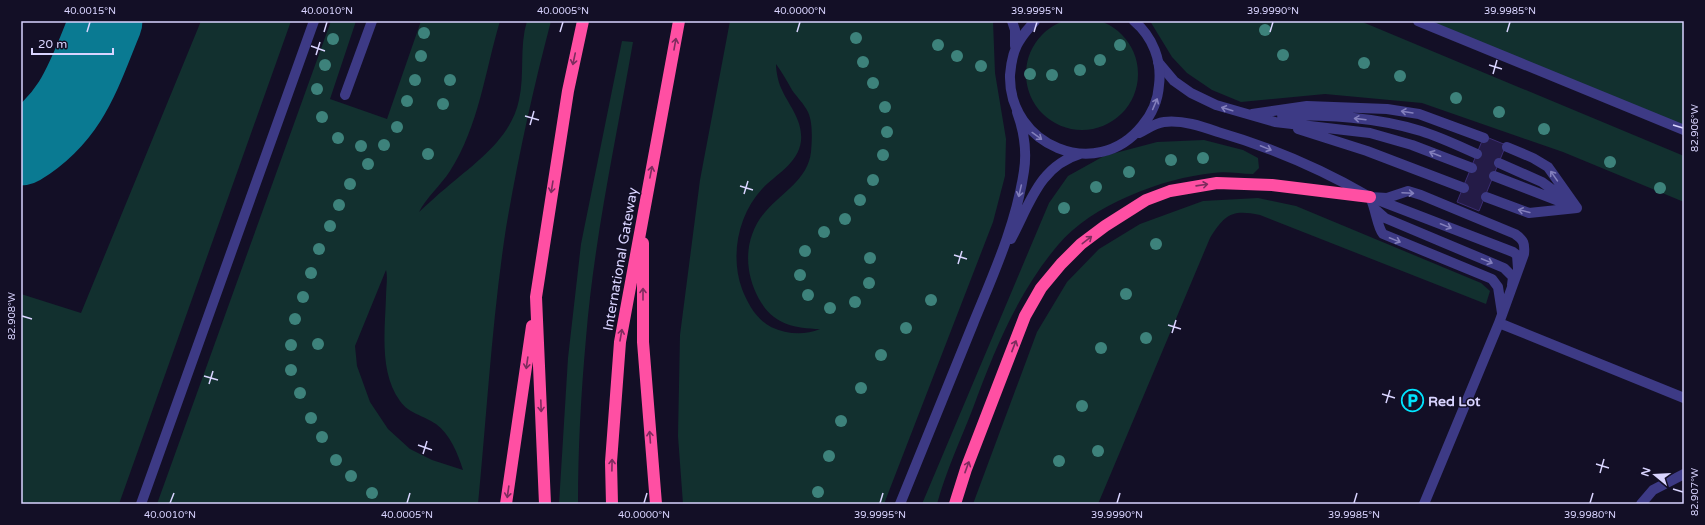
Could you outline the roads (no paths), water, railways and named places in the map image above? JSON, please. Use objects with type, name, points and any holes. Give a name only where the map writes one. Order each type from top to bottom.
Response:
[{"type":"highway","points":[[506,504],[568,91],[582,21]]},
{"type":"highway","name":"International Gateway","points":[[612,504],[612,462],[620,342],[643,210],[679,21]]},
{"type":"highway","points":[[956,504],[966,468],[1025,316],[1041,288],[1061,264],[1081,244],[1105,226],[1146,200],[1170,191],[1217,183],[1272,185],[1370,198]]},
{"type":"highway","points":[[643,210],[643,342],[656,504]]},
{"type":"highway","points":[[536,297],[545,504]]},
{"type":"street","points":[[141,504],[314,21]]},
{"type":"street","points":[[344,95],[372,21]]},
{"type":"street","points":[[1012,21],[1016,39],[1014,55]]},
{"type":"street","points":[[900,504],[1001,256],[1014,214],[1024,170],[1024,137],[1010,88],[1011,63],[1019,40],[1035,21]]},
{"type":"street","points":[[1134,21],[1143,29],[1155,50],[1160,73],[1158,96],[1150,117],[1135,135]]},
{"type":"street","points":[[1418,21],[1684,130]]},
{"type":"street","points":[[1158,62],[1174,81],[1191,93],[1216,105],[1342,142],[1464,188]]},
{"type":"street","points":[[1246,115],[1307,106],[1387,109],[1419,114],[1484,138]]},
{"type":"street","points":[[1017,112],[1032,132],[1052,147],[1073,153],[1095,153],[1117,147],[1135,135],[1156,124],[1164,122],[1185,122],[1243,139],[1334,177],[1370,198],[1513,252],[1517,255],[1518,272]]},
{"type":"street","points":[[1246,115],[1310,115],[1386,122],[1421,131],[1477,154]]},
{"type":"street","points":[[1246,115],[1275,122],[1370,133],[1412,145],[1472,168]]},
{"type":"street","points":[[1507,147],[1533,158],[1548,167],[1577,208]]},
{"type":"street","points":[[1001,256],[1038,186],[1057,164],[1083,153]]},
{"type":"street","points":[[1499,163],[1542,182],[1577,208]]},
{"type":"street","points":[[1494,176],[1577,208]]},
{"type":"street","points":[[1370,198],[1387,198],[1408,191],[1515,234],[1522,239],[1525,245],[1524,254],[1512,290],[1424,504]]},
{"type":"street","points":[[1486,197],[1529,213],[1577,208]]},
{"type":"street","points":[[1370,198],[1376,210],[1380,231],[1386,236],[1492,279],[1498,288],[1500,320]]},
{"type":"street","points":[[1376,210],[1385,218],[1504,268],[1513,277],[1512,290]]},
{"type":"street","points":[[1500,320],[1684,398]]},
{"type":"street","points":[[1641,504],[1653,490],[1684,474]]},
{"type":"place","name":"Red Lot","points":[[1413,401]]}]
